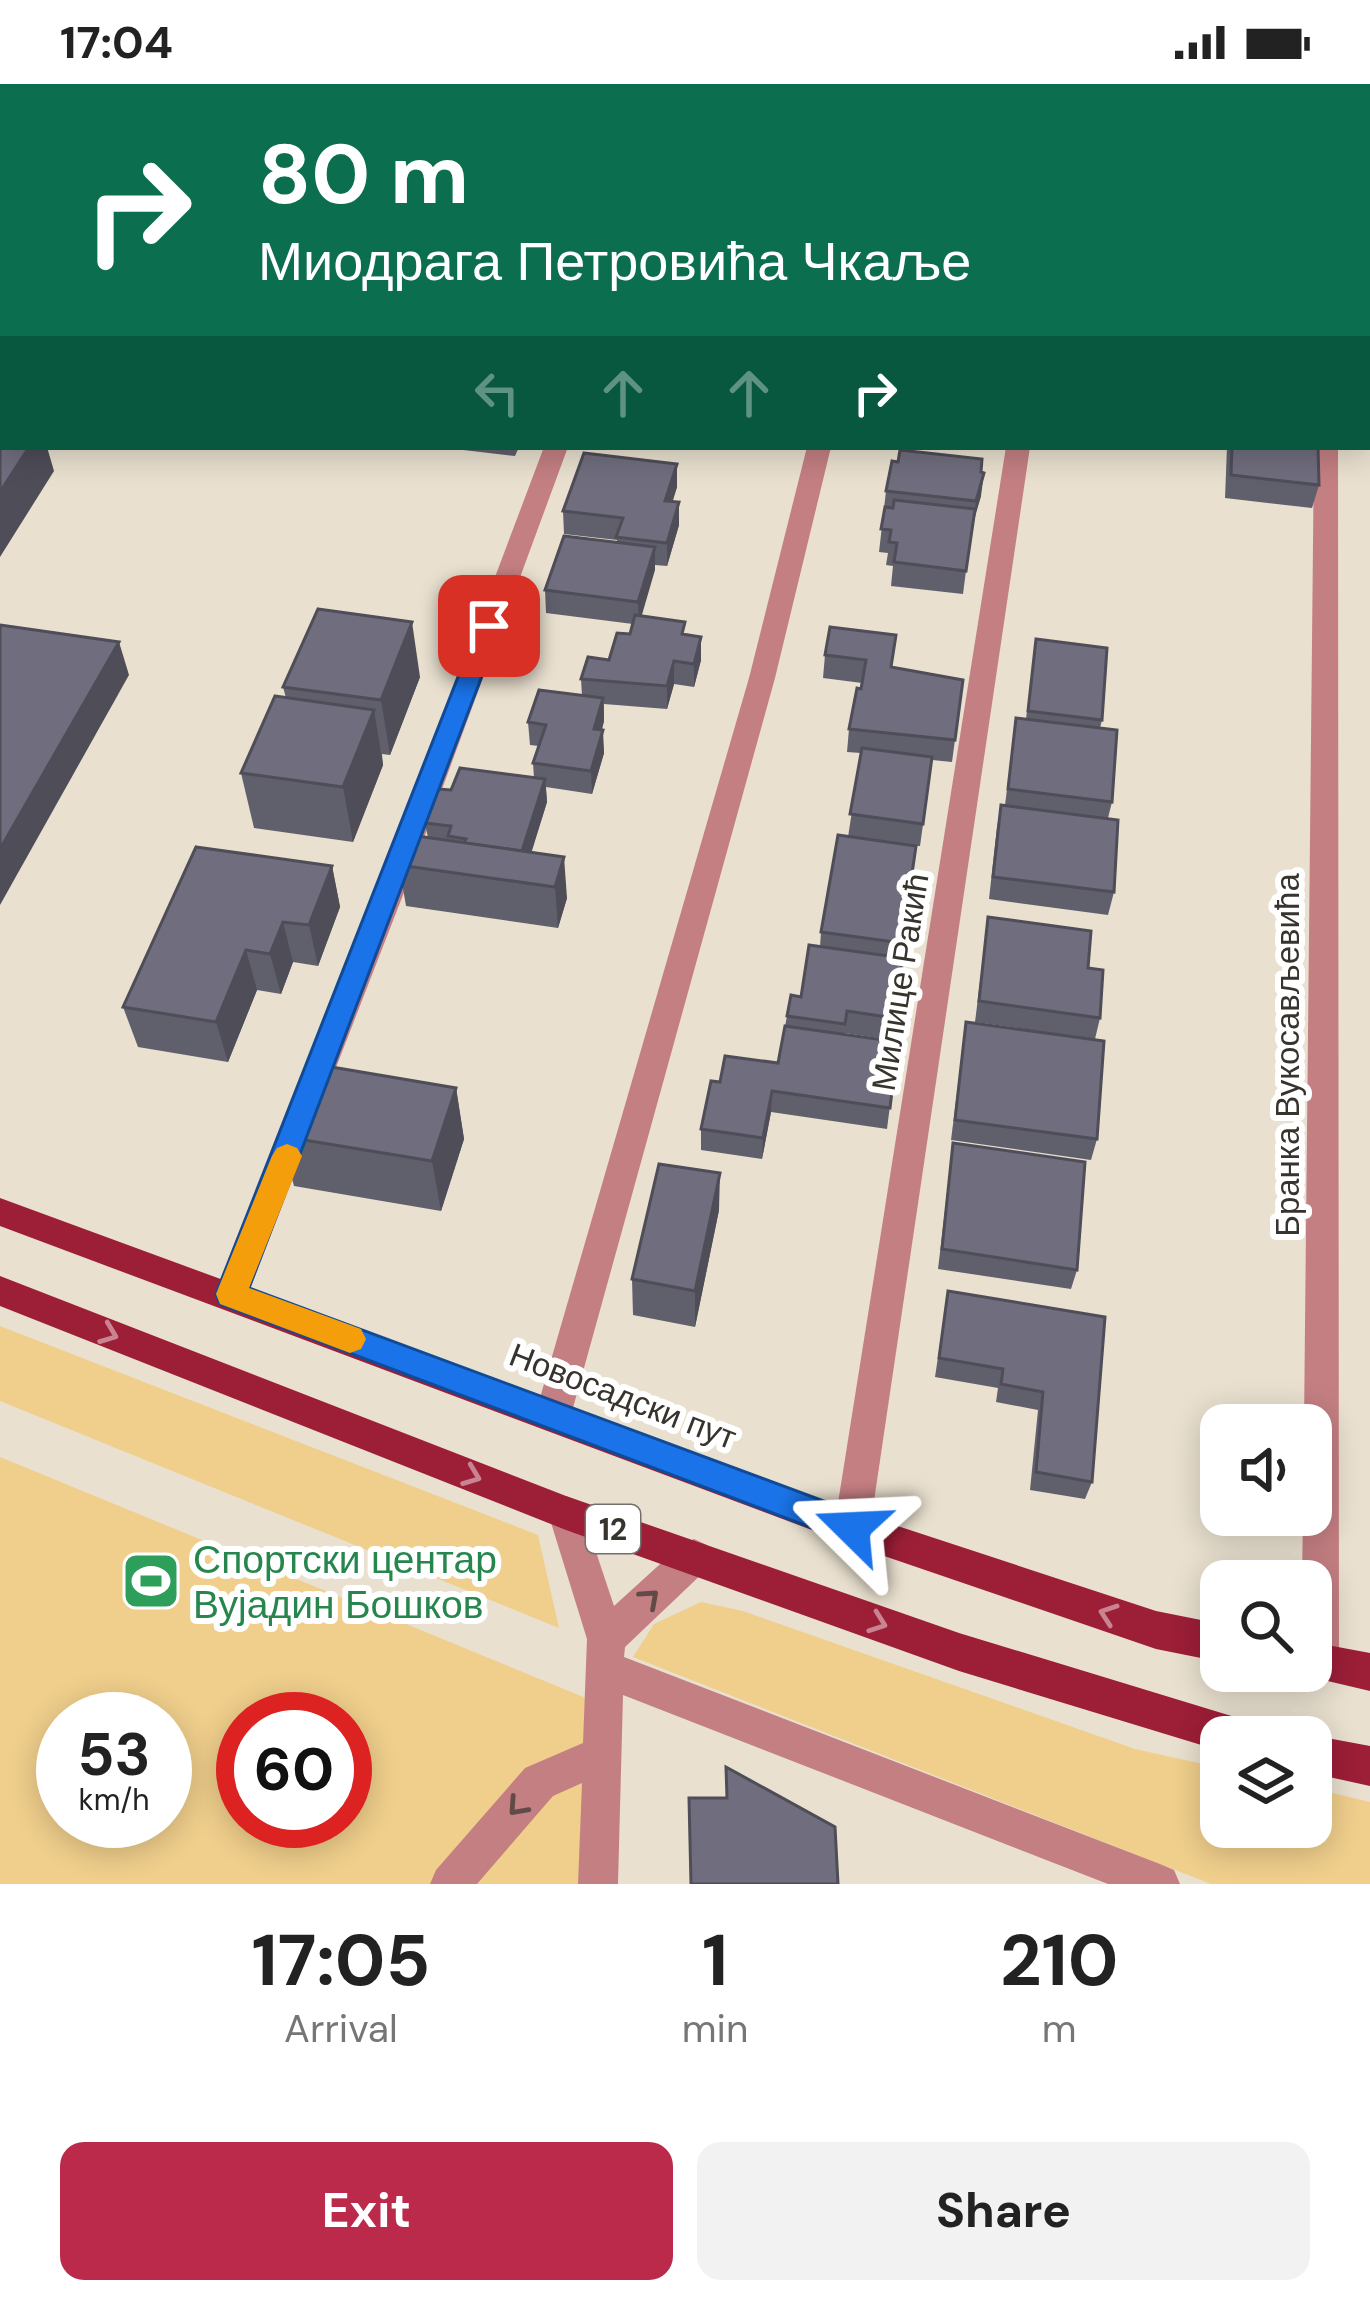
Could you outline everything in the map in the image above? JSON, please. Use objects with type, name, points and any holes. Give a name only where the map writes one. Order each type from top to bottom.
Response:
[{"type":"main road","name":"Новосадски пут","points":[[0,1212],[852,1528],[1156,1630],[1200,1639]]},
{"type":"main road","name":"12","points":[[0,1292],[566,1513],[959,1652],[1200,1725]]},
{"type":"main road","points":[[1332,1665],[1370,1672]]},
{"type":"main road","points":[[1332,1758],[1370,1766]]},
{"type":"street","points":[[231,1294],[389,895],[555,450]]},
{"type":"street","points":[[553,1415],[762,678],[817,450]]},
{"type":"street","name":"Милице Ракић","points":[[852,1528],[1018,450]]},
{"type":"street","name":"Бранка Вукосављевића","points":[[1317,1560],[1326,450]]},
{"type":"street","points":[[566,1513],[604,1654],[598,1884]]},
{"type":"street","points":[[604,1654],[694,1557]]},
{"type":"street","points":[[604,1654],[1160,1884]]},
{"type":"street","points":[[451,1884],[539,1782],[601,1755]]},
{"type":"shaded area","points":[[0,1326],[538,1535],[559,1628],[0,1401]]},
{"type":"shaded area","name":"Спортски центар Вујадин Бошков","points":[[0,1457],[603,1705],[598,1884],[0,1884]]},
{"type":"shaded area","points":[[701,1602],[743,1611],[1135,1749],[1200,1763],[1200,1848],[1332,1848],[1332,1793],[1370,1802],[1370,1884],[1211,1884],[633,1657],[654,1624]]},
{"type":"building","points":[[0,450],[27,450],[0,492]]},
{"type":"building","points":[[900,450],[982,459],[984,473],[976,501],[886,491],[892,461],[898,462]]},
{"type":"building","points":[[1232,450],[1318,450],[1319,485],[1231,475]]},
{"type":"building","points":[[584,453],[677,464],[665,501],[679,502],[667,543],[616,537],[623,518],[563,511]]},
{"type":"building","points":[[894,500],[975,509],[966,571],[894,562],[897,543],[889,542],[891,530],[881,529],[885,507],[893,508]]},
{"type":"building","points":[[564,536],[655,547],[638,602],[545,590]]},
{"type":"building","points":[[318,609],[412,622],[381,700],[283,687]]},
{"type":"building","points":[[635,615],[685,622],[682,634],[701,637],[694,664],[674,661],[667,686],[581,679],[588,657],[609,660],[617,633],[630,634]]},
{"type":"building","points":[[0,625],[119,642],[0,849]]},
{"type":"building","points":[[830,627],[896,635],[891,667],[963,680],[955,740],[849,729],[866,660],[825,655]]},
{"type":"building","points":[[1036,639],[1107,648],[1102,720],[1028,711]]},
{"type":"building","points":[[539,690],[603,698],[594,729],[603,730],[591,771],[533,763],[546,725],[528,722]]},
{"type":"building","points":[[275,696],[374,710],[343,787],[241,773]]},
{"type":"building","points":[[1016,718],[1117,730],[1112,802],[1008,789]]},
{"type":"building","points":[[862,748],[932,757],[923,824],[850,814]]},
{"type":"building","points":[[460,768],[545,779],[522,851],[464,843],[466,839],[448,836],[451,826],[425,823],[438,789],[451,790]]},
{"type":"building","points":[[1001,805],[1118,820],[1114,892],[993,877]]},
{"type":"building","points":[[410,835],[564,857],[555,887],[399,865]]},
{"type":"building","points":[[838,835],[916,846],[902,943],[821,932]]},
{"type":"building","points":[[196,847],[332,866],[309,925],[283,922],[270,954],[246,950],[216,1022],[123,1007]]},
{"type":"building","points":[[988,917],[1091,931],[1088,968],[1103,970],[1100,1018],[979,1001]]},
{"type":"building","points":[[809,945],[903,958],[894,1018],[847,1011],[845,1024],[787,1016],[791,995],[801,997]]},
{"type":"building","points":[[966,1022],[1104,1041],[1097,1139],[955,1120]]},
{"type":"building","points":[[785,1026],[898,1042],[890,1108],[772,1091],[763,1138],[701,1129],[711,1081],[720,1082],[725,1056],[778,1063]]},
{"type":"building","points":[[308,1063],[456,1088],[432,1161],[280,1136]]},
{"type":"building","points":[[953,1143],[1085,1162],[1077,1270],[942,1249]]},
{"type":"building","points":[[659,1164],[720,1173],[695,1291],[632,1279]]},
{"type":"building","points":[[948,1291],[1105,1317],[1092,1482],[1036,1472],[1043,1392],[1001,1384],[1003,1369],[939,1358]]},
{"type":"building","points":[[726,1767],[835,1827],[838,1884],[691,1884],[689,1798],[727,1798]]},
{"type":"slow traffic","points":[[287,1156],[231,1294],[350,1339]]},
{"type":"place","name":"Спортски центар Вујадин Бошков","points":[[151,1581]]},
{"type":"route","points":[[489,626],[389,895],[231,1294],[852,1528]]}]
